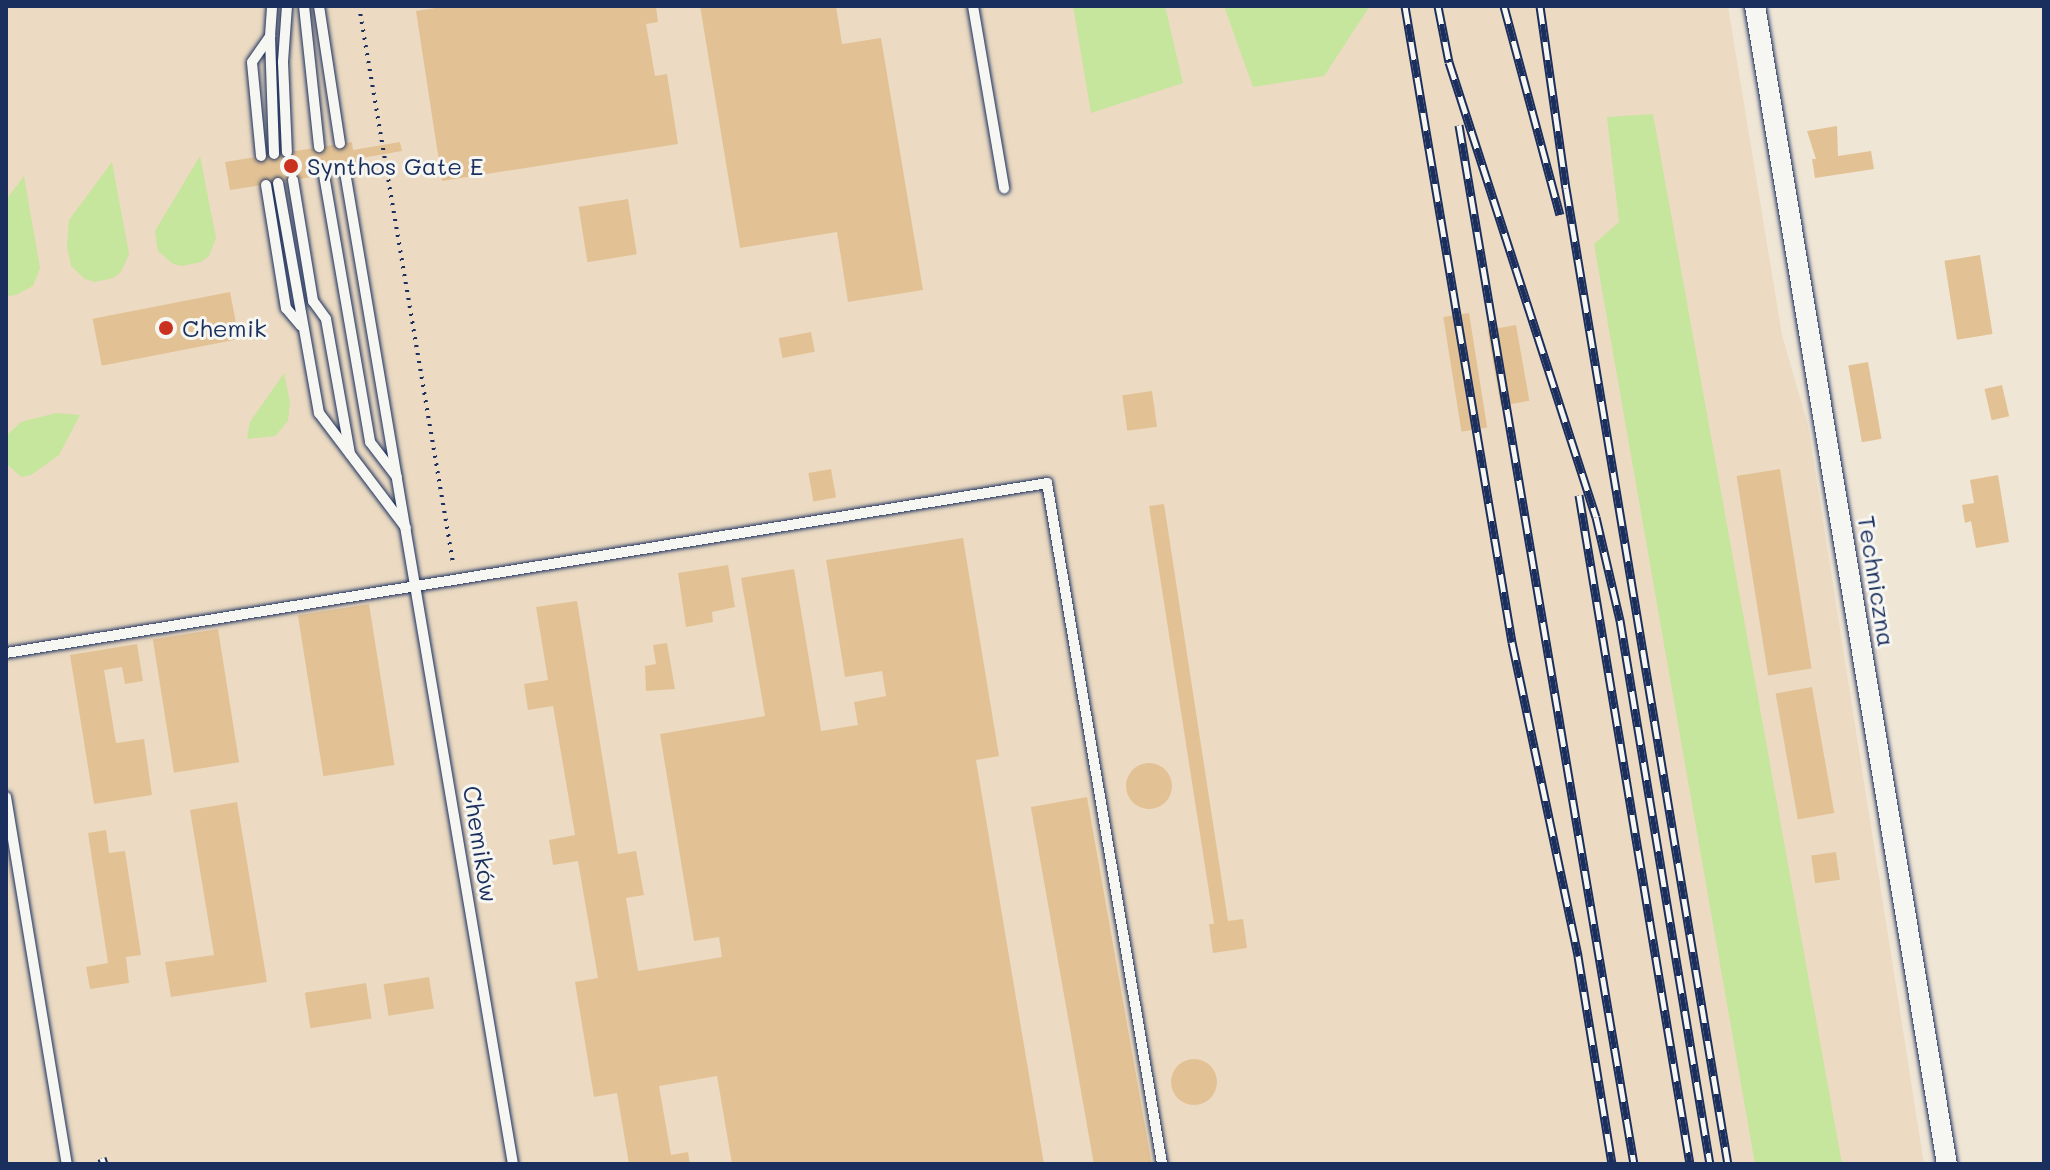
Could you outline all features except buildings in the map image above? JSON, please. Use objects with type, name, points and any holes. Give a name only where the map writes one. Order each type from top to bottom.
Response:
[{"type":"street","name":"Techniczna","points":[[1755,6],[1947,1164]]},
{"type":"lane","points":[[272,6],[270,36],[274,154]]},
{"type":"lane","points":[[287,6],[283,62],[287,152]]},
{"type":"lane","points":[[304,6],[319,147]]},
{"type":"lane","points":[[319,6],[340,143]]},
{"type":"lane","points":[[973,6],[1004,188]]},
{"type":"lane","points":[[261,156],[252,62],[270,36]]},
{"type":"lane","name":"Chemików","points":[[345,172],[513,1164]]},
{"type":"lane","points":[[324,175],[370,442],[398,479]]},
{"type":"lane","points":[[293,180],[313,301],[326,319],[351,460]]},
{"type":"lane","name":"Chemików","points":[[278,183],[319,413],[351,460],[407,530]]},
{"type":"lane","points":[[266,185],[286,308],[303,328]]},
{"type":"lane","points":[[6,653],[455,577],[1047,483],[1162,1164]]},
{"type":"lane","points":[[6,797],[67,1164]]},
{"type":"path","points":[[359,6],[455,577]]},
{"type":"shaded area","points":[[6,6],[1728,6],[1782,335],[1808,425],[1924,1164],[6,1164]]},
{"type":"green space","points":[[1073,6],[1165,6],[1183,83],[1091,113]]},
{"type":"green space","points":[[1224,6],[1370,6],[1324,76],[1253,87]]},
{"type":"green space","points":[[1653,114],[1842,1164],[1755,1164],[1594,244],[1619,222],[1607,117]]},
{"type":"green space","points":[[200,156],[216,238],[209,256],[201,262],[182,266],[173,264],[158,251],[155,231]]},
{"type":"green space","points":[[112,162],[129,254],[121,272],[113,278],[95,282],[85,279],[71,266],[67,246],[69,220]]},
{"type":"green space","points":[[24,176],[40,268],[33,286],[16,295],[6,296],[6,200]]},
{"type":"green space","points":[[284,373],[290,402],[288,421],[275,436],[247,439],[250,422]]},
{"type":"green space","points":[[56,413],[80,415],[59,455],[31,475],[21,477],[7,464],[7,435],[21,422]]},
{"type":"railway","points":[[1405,6],[1512,642],[1578,956],[1612,1164]]},
{"type":"railway","points":[[1438,6],[1449,62],[1596,517],[1620,620],[1710,1164]]},
{"type":"railway","points":[[1504,6],[1560,215]]},
{"type":"railway","points":[[1540,6],[1566,188],[1728,1164]]},
{"type":"railway","points":[[1459,125],[1634,1164]]},
{"type":"railway","points":[[1579,495],[1690,1164]]},
{"type":"railway","points":[[102,1158],[104,1164]]},
{"type":"place","name":"Synthos Gate E","points":[[291,166]]},
{"type":"place","name":"Chemik","points":[[166,328]]}]
